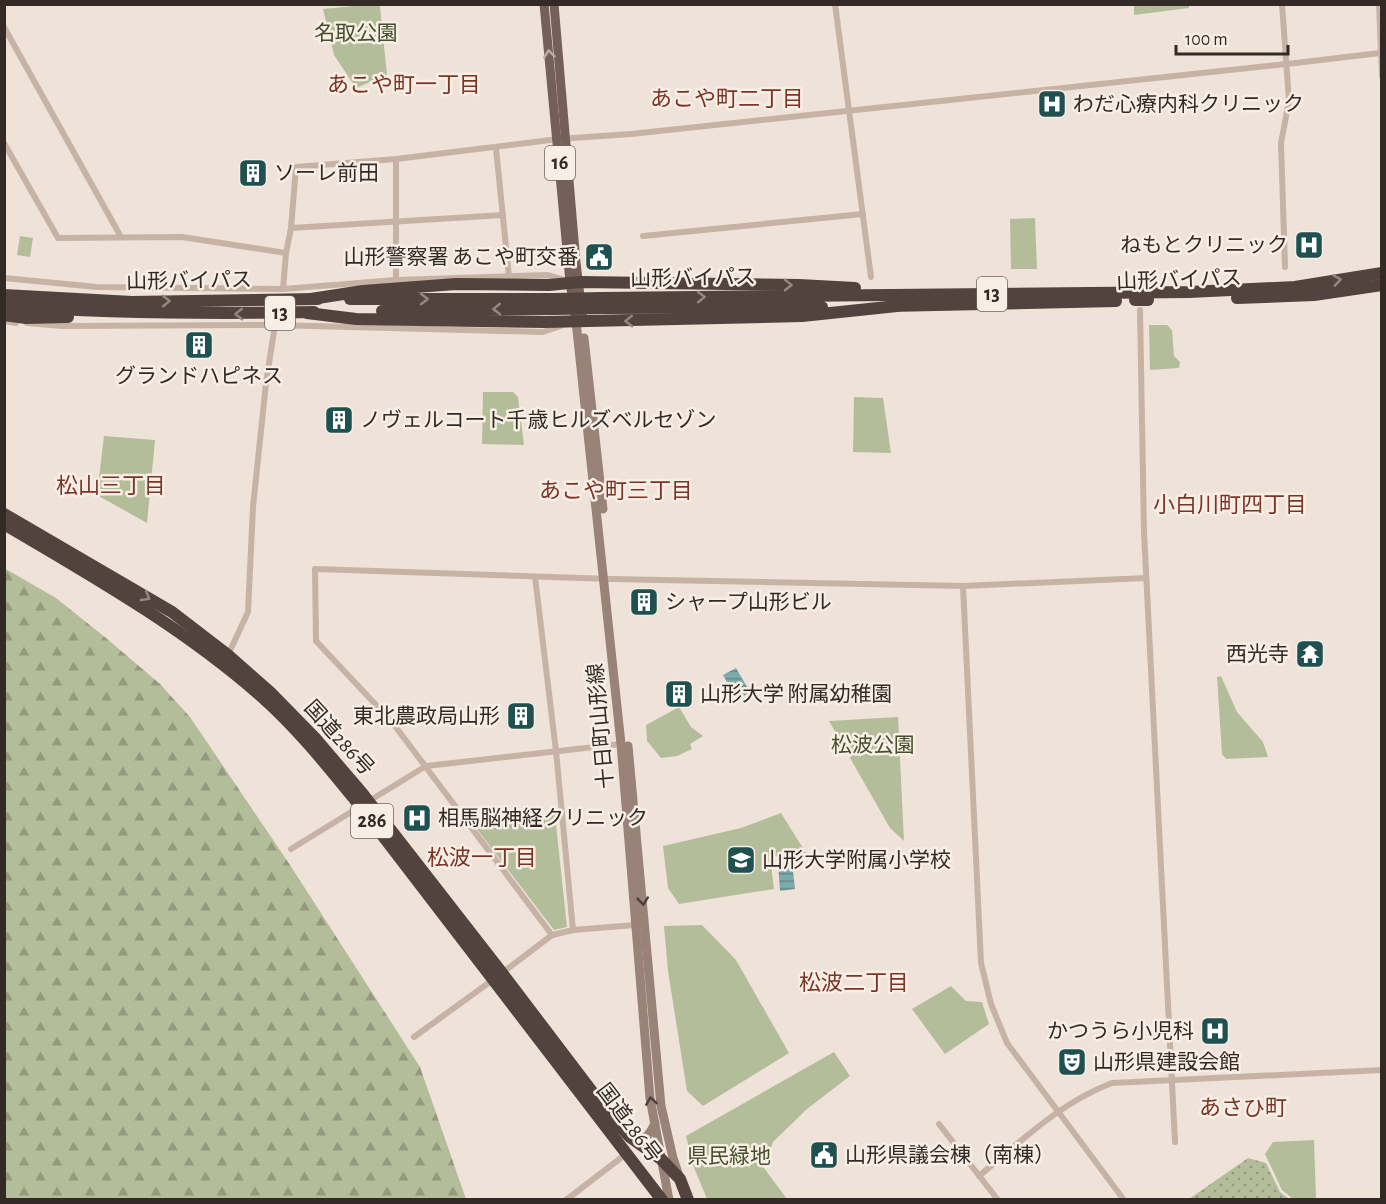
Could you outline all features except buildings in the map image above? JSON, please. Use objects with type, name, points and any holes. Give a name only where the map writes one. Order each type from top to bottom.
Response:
[{"type":"highway","name":"山形バイパス","points":[[4,295],[237,314],[307,313],[555,304],[972,294],[1189,292],[1295,287],[1360,277],[1382,271]]},
{"type":"highway","points":[[311,299],[363,291],[456,284],[549,285],[575,282],[799,285],[972,294]]},
{"type":"highway","name":"山形バイパス","points":[[602,303],[897,306],[1137,305],[1148,300],[1314,295],[1382,285]]},
{"type":"highway","points":[[4,287],[135,307]]},
{"type":"highway","points":[[1314,295],[1332,296],[1382,290]]},
{"type":"highway","name":"山形バイパス","points":[[4,306],[135,307],[311,299],[555,304]]},
{"type":"highway","points":[[307,313],[356,319],[580,320],[802,316],[897,306]]},
{"type":"highway","points":[[4,315],[26,318],[83,317],[135,307]]},
{"type":"highway","name":"国道286号","points":[[4,514],[172,612],[225,660],[308,743],[364,803],[612,1118],[630,1137],[661,1160],[680,1179],[688,1200]]},
{"type":"highway","name":"国道286号","points":[[4,524],[225,660]]},
{"type":"highway","name":"国道286号","points":[[498,976],[662,1200]]},
{"type":"main road","name":"16","points":[[544,4],[562,138]]},
{"type":"main road","name":"16","points":[[554,4],[562,138],[580,320]]},
{"type":"main road","name":"十日町山形線","points":[[580,320],[644,907],[661,1106],[680,1179]]},
{"type":"main road","name":"十日町山形線","points":[[607,579],[650,1098],[669,1200]]},
{"type":"main road","points":[[630,1137],[640,1139],[647,1137],[655,1123]]},
{"type":"street","points":[[835,4],[871,277]]},
{"type":"street","points":[[1282,4],[1288,101],[1281,143],[1285,267]]},
{"type":"street","points":[[1379,4],[1382,76]]},
{"type":"street","points":[[4,27],[121,237]]},
{"type":"street","points":[[283,289],[296,167],[396,159],[562,138],[631,134],[1287,64],[1380,52]]},
{"type":"street","points":[[4,143],[58,238],[182,237],[286,253]]},
{"type":"street","points":[[496,148],[510,277]]},
{"type":"street","points":[[396,159],[396,280]]},
{"type":"street","points":[[643,236],[863,214]]},
{"type":"street","points":[[291,228],[503,215]]},
{"type":"street","points":[[4,278],[97,287],[283,289],[396,280],[547,276],[575,282]]},
{"type":"street","points":[[1137,305],[1146,578],[1175,1142]]},
{"type":"street","points":[[4,321],[62,326],[275,325],[543,332],[580,320]]},
{"type":"street","points":[[225,660],[248,612],[253,507],[266,383],[275,325]]},
{"type":"street","points":[[552,935],[392,722],[316,642],[315,569],[607,579],[963,586],[1146,578]]},
{"type":"street","points":[[535,577],[556,751],[573,930]]},
{"type":"street","points":[[963,586],[981,963],[991,1004],[1007,1043],[1124,1200]]},
{"type":"street","points":[[291,849],[426,765],[621,744]]},
{"type":"street","points":[[414,1037],[552,935],[573,930],[635,924]]},
{"type":"street","points":[[979,1176],[1059,1112],[1093,1090],[1112,1083],[1382,1070]]},
{"type":"street","points":[[939,1124],[998,1200]]},
{"type":"street","points":[[566,1200],[627,1153]]},
{"type":"green space","name":"名取公園","points":[[364,5],[380,7],[387,75],[356,88],[334,55],[323,9]]},
{"type":"green space","points":[[1134,5],[1189,5],[1189,8],[1134,15]]},
{"type":"green space","points":[[1035,218],[1037,269],[1011,269],[1010,219]]},
{"type":"green space","points":[[20,236],[33,238],[30,257],[17,255]]},
{"type":"green space","points":[[1149,325],[1167,325],[1172,330],[1174,356],[1180,362],[1179,368],[1150,370]]},
{"type":"green space","points":[[483,392],[513,392],[518,397],[524,445],[482,444]]},
{"type":"green space","points":[[854,397],[883,398],[891,453],[853,452]]},
{"type":"green space","points":[[104,436],[155,440],[147,523],[97,495]]},
{"type":"green space","points":[[4,568],[56,598],[106,638],[160,684],[190,717],[290,865],[420,1067],[466,1199],[5,1199]]},
{"type":"green space","points":[[1221,676],[1237,712],[1263,742],[1268,757],[1226,759],[1222,754],[1217,677]]},
{"type":"green space","points":[[679,707],[691,727],[703,736],[690,744],[692,749],[677,756],[661,758],[647,741],[646,725]]},
{"type":"green space","name":"松波公園","points":[[898,717],[904,841],[890,828],[829,721]]},
{"type":"green space","points":[[781,813],[806,853],[770,857],[774,889],[679,904],[668,888],[663,846],[741,828]]},
{"type":"green space","points":[[555,815],[567,927],[554,930],[473,824]]},
{"type":"green space","points":[[702,925],[736,960],[789,1053],[703,1106],[687,1091],[668,971],[664,926]]},
{"type":"green space","points":[[951,986],[966,1001],[982,1002],[989,1024],[945,1054],[912,1009]]},
{"type":"green space","name":"県民緑地","points":[[834,1052],[850,1076],[807,1109],[773,1142],[764,1168],[787,1199],[707,1199],[693,1165],[686,1136]]},
{"type":"green space","points":[[1314,1140],[1316,1199],[1293,1199],[1282,1190],[1265,1154],[1273,1142]]},
{"type":"green space","points":[[1248,1158],[1266,1163],[1280,1192],[1289,1199],[1189,1199]]},
{"type":"water","points":[[736,668],[750,692],[737,700],[723,675]]},
{"type":"water","points":[[792,862],[795,889],[780,891],[778,864]]},
{"type":"tunnel","points":[[1140,292],[1141,272]]},
{"type":"place","name":"わだ心療内科クリニック","points":[[1052,104]]},
{"type":"place","name":"ソーレ前田","points":[[253,173]]},
{"type":"place","name":"ねもとクリニック","points":[[1309,245]]},
{"type":"place","name":"山形警察署 あこや町交番","points":[[599,257]]},
{"type":"place","name":"グランドハピネス","points":[[199,345]]},
{"type":"place","name":"ノヴェルコート千歳ヒルズベルセゾン","points":[[339,420]]},
{"type":"place","name":"シャープ山形ビル","points":[[644,602]]},
{"type":"place","name":"西光寺","points":[[1310,654]]},
{"type":"place","name":"山形大学 附属幼稚園","points":[[679,694]]},
{"type":"place","name":"東北農政局山形","points":[[521,716]]},
{"type":"place","name":"相馬脳神経クリニック","points":[[417,818]]},
{"type":"place","name":"山形大学附属小学校","points":[[741,860]]},
{"type":"place","name":"かつうら小児科","points":[[1215,1031]]},
{"type":"place","name":"山形県建設会館","points":[[1072,1062]]},
{"type":"place","name":"山形県議会棟（南棟）","points":[[824,1155]]},
{"type":"district","name":"あこや町一丁目","points":[[404,85]]},
{"type":"district","name":"あこや町二丁目","points":[[727,99]]},
{"type":"district","name":"松山三丁目","points":[[111,486]]},
{"type":"district","name":"あこや町三丁目","points":[[616,491]]},
{"type":"district","name":"小白川町四丁目","points":[[1230,505]]},
{"type":"district","name":"松波一丁目","points":[[482,858]]},
{"type":"district","name":"松波二丁目","points":[[854,983]]},
{"type":"district","name":"あさひ町","points":[[1243,1108]]}]
